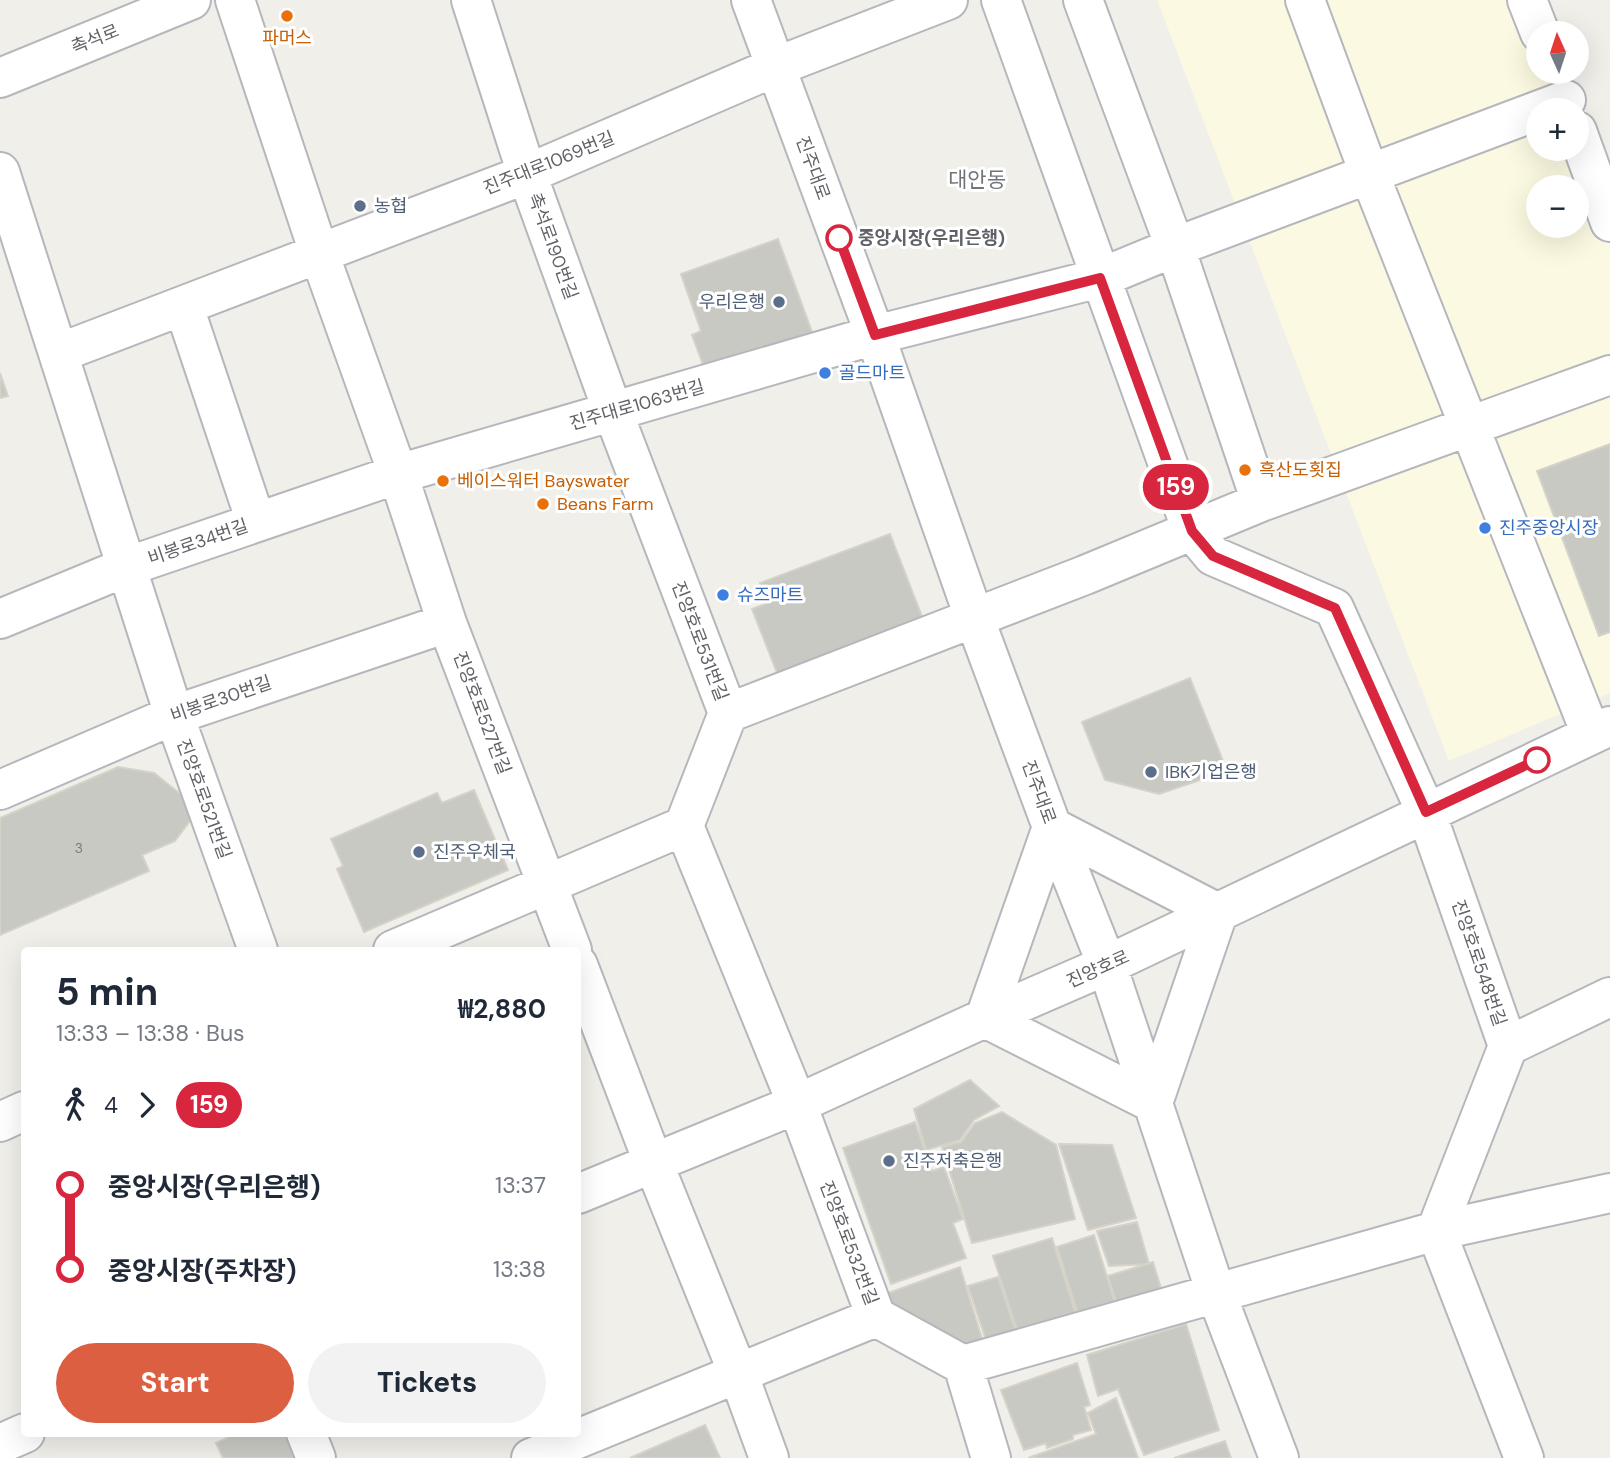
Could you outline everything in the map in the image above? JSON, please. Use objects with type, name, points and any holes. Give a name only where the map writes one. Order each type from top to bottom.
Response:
[{"type":"street","name":"촉석로","points":[[0,78],[191,0]]},
{"type":"street","name":"진양호로527번길","points":[[235,0],[447,623],[571,947]]},
{"type":"street","name":"촉석로190번길","points":[[471,0],[527,174],[613,412]]},
{"type":"street","name":"진주대로","points":[[751,0],[875,335],[974,617],[1052,827],[1107,965],[1216,1293],[1279,1458]]},
{"type":"street","name":"진주대로1069번길","points":[[60,354],[527,174],[775,67],[948,0]]},
{"type":"street","points":[[1001,0],[1192,531]]},
{"type":"street","points":[[1083,0],[1175,247],[1261,502]]},
{"type":"street","points":[[1305,0],[1369,173],[1469,426],[1600,730]]},
{"type":"street","points":[[1527,0],[1535,21]]},
{"type":"street","points":[[875,335],[1100,278],[1369,173],[1526,131]]},
{"type":"street","points":[[1589,156],[1610,222]]},
{"type":"street","name":"진양호로521번길","points":[[0,172],[174,715],[257,947]]},
{"type":"street","points":[[184,307],[256,522]]},
{"type":"street","name":"진주대로1063번길","points":[[398,474],[875,335]]},
{"type":"street","points":[[727,713],[1085,575],[1261,502],[1610,375]]},
{"type":"street","name":"진양호로531번길","points":[[613,412],[727,713],[684,826]]},
{"type":"street","name":"비봉로34번길","points":[[0,619],[126,567],[398,474]]},
{"type":"street","name":"진양호로548번길","points":[[1192,531],[1213,556],[1335,608],[1426,812],[1508,1046],[1610,997]]},
{"type":"street","name":"비봉로30번길","points":[[0,790],[174,715],[447,623]]},
{"type":"street","name":"진양호로","points":[[581,1193],[797,1104],[985,1017],[1107,965],[1600,730]]},
{"type":"street","points":[[400,947],[684,826],[797,1104]]},
{"type":"street","points":[[1052,827],[1218,913],[1153,1103],[985,1017],[1052,827]]},
{"type":"street","points":[[581,973],[769,1458]]},
{"type":"street","points":[[1508,1046],[1436,1231],[1524,1458]]},
{"type":"street","name":"진양호로532번길","points":[[797,1104],[876,1317],[964,1365]]},
{"type":"street","points":[[0,1122],[21,1112]]},
{"type":"street","points":[[991,1458],[964,1365],[1436,1231],[1610,1193]]},
{"type":"street","points":[[531,1458],[876,1317]]},
{"type":"street","points":[[0,1444],[21,1435]]},
{"type":"street","points":[[308,1437],[316,1458]]},
{"type":"shaded area","name":"진주중앙시장","points":[[1157,0],[1524,0],[1532,21],[1526,21],[1526,84],[1557,84],[1562,98],[1526,98],[1526,161],[1582,161],[1588,175],[1526,175],[1526,238],[1589,238],[1589,176],[1610,224],[1610,693],[1449,761]]},
{"type":"building","points":[[778,239],[812,332],[705,370],[692,335],[701,331],[681,274]]},
{"type":"building","points":[[0,373],[8,396],[0,398]]},
{"type":"building","points":[[1610,444],[1610,632],[1599,636],[1537,471]]},
{"type":"building","points":[[890,534],[926,627],[781,683],[752,609],[768,603],[760,583]]},
{"type":"building","points":[[1190,678],[1227,771],[1159,794],[1105,780],[1082,722]]},
{"type":"building","points":[[118,767],[154,773],[183,796],[192,818],[175,841],[142,855],[149,871],[0,935],[0,818]]},
{"type":"building","name":"진주우체국","points":[[474,790],[508,870],[364,932],[337,869],[343,866],[331,839],[437,793],[442,803]]},
{"type":"building","points":[[970,1080],[999,1106],[974,1120],[960,1140],[926,1150],[914,1109]]},
{"type":"building","points":[[1002,1112],[1056,1145],[1075,1219],[972,1243],[942,1147],[961,1142],[975,1123]]},
{"type":"building","points":[[915,1122],[932,1171],[944,1167],[963,1219],[953,1223],[966,1258],[891,1284],[843,1148]]},
{"type":"building","points":[[1059,1144],[1112,1145],[1136,1218],[1088,1230]]},
{"type":"building","points":[[1137,1222],[1149,1264],[1109,1266],[1097,1231]]},
{"type":"building","points":[[1094,1235],[1116,1306],[1079,1318],[1057,1247]]},
{"type":"building","points":[[1052,1238],[1077,1318],[1019,1336],[993,1256]]},
{"type":"building","points":[[1153,1262],[1162,1292],[1117,1305],[1108,1276]]},
{"type":"building","points":[[960,1267],[984,1345],[960,1349],[892,1311],[880,1296]]},
{"type":"building","points":[[998,1277],[1017,1336],[988,1346],[968,1286]]},
{"type":"building","points":[[1186,1324],[1219,1430],[1144,1455],[1118,1389],[1098,1396],[1087,1355]]},
{"type":"building","points":[[1077,1363],[1090,1405],[1084,1407],[1091,1430],[1073,1435],[1073,1439],[1047,1448],[1046,1443],[1024,1450],[1001,1390]]},
{"type":"building","points":[[1116,1398],[1138,1458],[1028,1458],[1096,1434],[1088,1413]]},
{"type":"building","points":[[705,1425],[720,1458],[630,1458]]},
{"type":"building","points":[[229,1437],[292,1437],[302,1458],[223,1458],[216,1443]]},
{"type":"building","points":[[1225,1441],[1231,1458],[1174,1458]]},
{"type":"bus line","name":"159","points":[[839,238],[875,335],[1100,278],[1192,531],[1213,556],[1335,608],[1426,812],[1537,760]]},
{"type":"place","name":"파머스","points":[[287,16]]},
{"type":"place","name":"농협","points":[[360,206]]},
{"type":"place","name":"중앙시장(우리은행)","points":[[839,238]]},
{"type":"place","name":"우리은행","points":[[779,302]]},
{"type":"place","name":"골드마트","points":[[825,373]]},
{"type":"place","name":"흑산도횟집","points":[[1245,470]]},
{"type":"place","name":"베이스워터 Bayswater","points":[[443,481]]},
{"type":"place","name":"Beans Farm","points":[[543,504]]},
{"type":"place","name":"진주중앙시장","points":[[1485,528]]},
{"type":"place","name":"슈즈마트","points":[[723,595]]},
{"type":"place","name":"IBK기업은행","points":[[1151,772]]},
{"type":"place","name":"진주우체국","points":[[419,852]]},
{"type":"place","name":"진주저축은행","points":[[889,1161]]},
{"type":"district","name":"대안동","points":[[977,180]]}]
